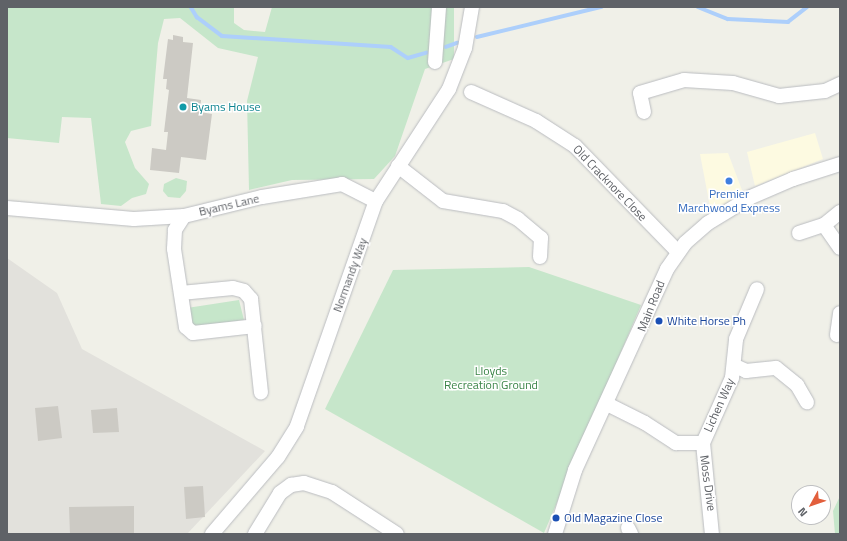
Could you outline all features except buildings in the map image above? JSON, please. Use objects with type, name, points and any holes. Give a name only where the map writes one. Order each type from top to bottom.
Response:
[{"type":"street","points":[[435,62],[439,7]]},
{"type":"street","name":"Normandy Way","points":[[212,534],[278,457],[298,426],[376,200],[449,89],[465,48],[472,7]]},
{"type":"street","points":[[644,112],[640,93],[684,80],[733,83],[779,96],[825,91],[840,84]]},
{"type":"street","name":"Old Cracknore Close","points":[[471,92],[536,121],[575,146],[678,252]]},
{"type":"street","name":"Main Road","points":[[555,534],[570,484],[662,280],[678,252],[699,230],[751,197],[793,179],[840,164]]},
{"type":"street","points":[[398,166],[443,201],[489,208],[518,219],[541,238],[540,257]]},
{"type":"street","name":"Byams Lane","points":[[7,208],[78,216],[134,219],[184,216],[262,197],[342,184],[376,200]]},
{"type":"street","points":[[799,233],[824,226],[840,212]]},
{"type":"street","points":[[184,216],[175,230],[175,242],[186,327],[194,332],[255,326]]},
{"type":"street","points":[[824,226],[840,248]]},
{"type":"street","points":[[181,293],[233,288],[244,292],[250,299],[255,326],[261,392]]},
{"type":"street","points":[[757,290],[736,339],[735,366],[746,371],[776,368],[797,385],[807,402]]},
{"type":"street","points":[[837,335],[840,313]]},
{"type":"street","name":"Lichen Way","points":[[703,443],[735,366]]},
{"type":"street","name":"Moss Drive","points":[[607,404],[646,423],[676,443],[703,443],[712,534]]},
{"type":"street","points":[[255,534],[280,493],[291,485],[304,483],[332,492],[397,534]]},
{"type":"shaded area","points":[[815,133],[823,159],[755,186],[747,152]]},
{"type":"shaded area","points":[[728,153],[743,193],[711,212],[700,154]]},
{"type":"shaded area","points":[[7,258],[57,293],[82,349],[265,451],[187,534],[7,534]]},
{"type":"green space","points":[[7,7],[234,7],[234,23],[244,30],[265,32],[272,7],[454,7],[454,59],[425,69],[395,156],[374,179],[292,180],[249,190],[247,101],[258,57],[218,48],[180,18],[164,19],[158,43],[151,126],[131,131],[125,142],[135,168],[149,184],[146,194],[132,198],[121,206],[101,204],[91,118],[62,117],[59,143],[7,138]]},
{"type":"green space","points":[[176,178],[187,181],[186,191],[180,198],[168,197],[163,191],[164,184]]},
{"type":"green space","name":"Lloyds Recreation Ground","points":[[529,267],[641,305],[544,533],[325,409],[393,270]]},
{"type":"green space","points":[[239,300],[244,320],[193,327],[187,308]]},
{"type":"green space","points":[[840,496],[840,534],[835,534],[833,511]]},
{"type":"waterway","points":[[191,7],[197,17],[222,36],[391,47],[408,58],[426,53]]},
{"type":"waterway","points":[[477,37],[601,7]]},
{"type":"waterway","points":[[698,7],[728,19],[788,22],[807,7]]},
{"type":"waterway","points":[[446,47],[457,43]]},
{"type":"place","name":"Byams House","points":[[183,107]]},
{"type":"place","name":"Premier Marchwood Express","points":[[729,181]]},
{"type":"place","name":"White Horse Ph","points":[[659,321]]},
{"type":"place","name":"Old Magazine Close","points":[[556,518]]}]
